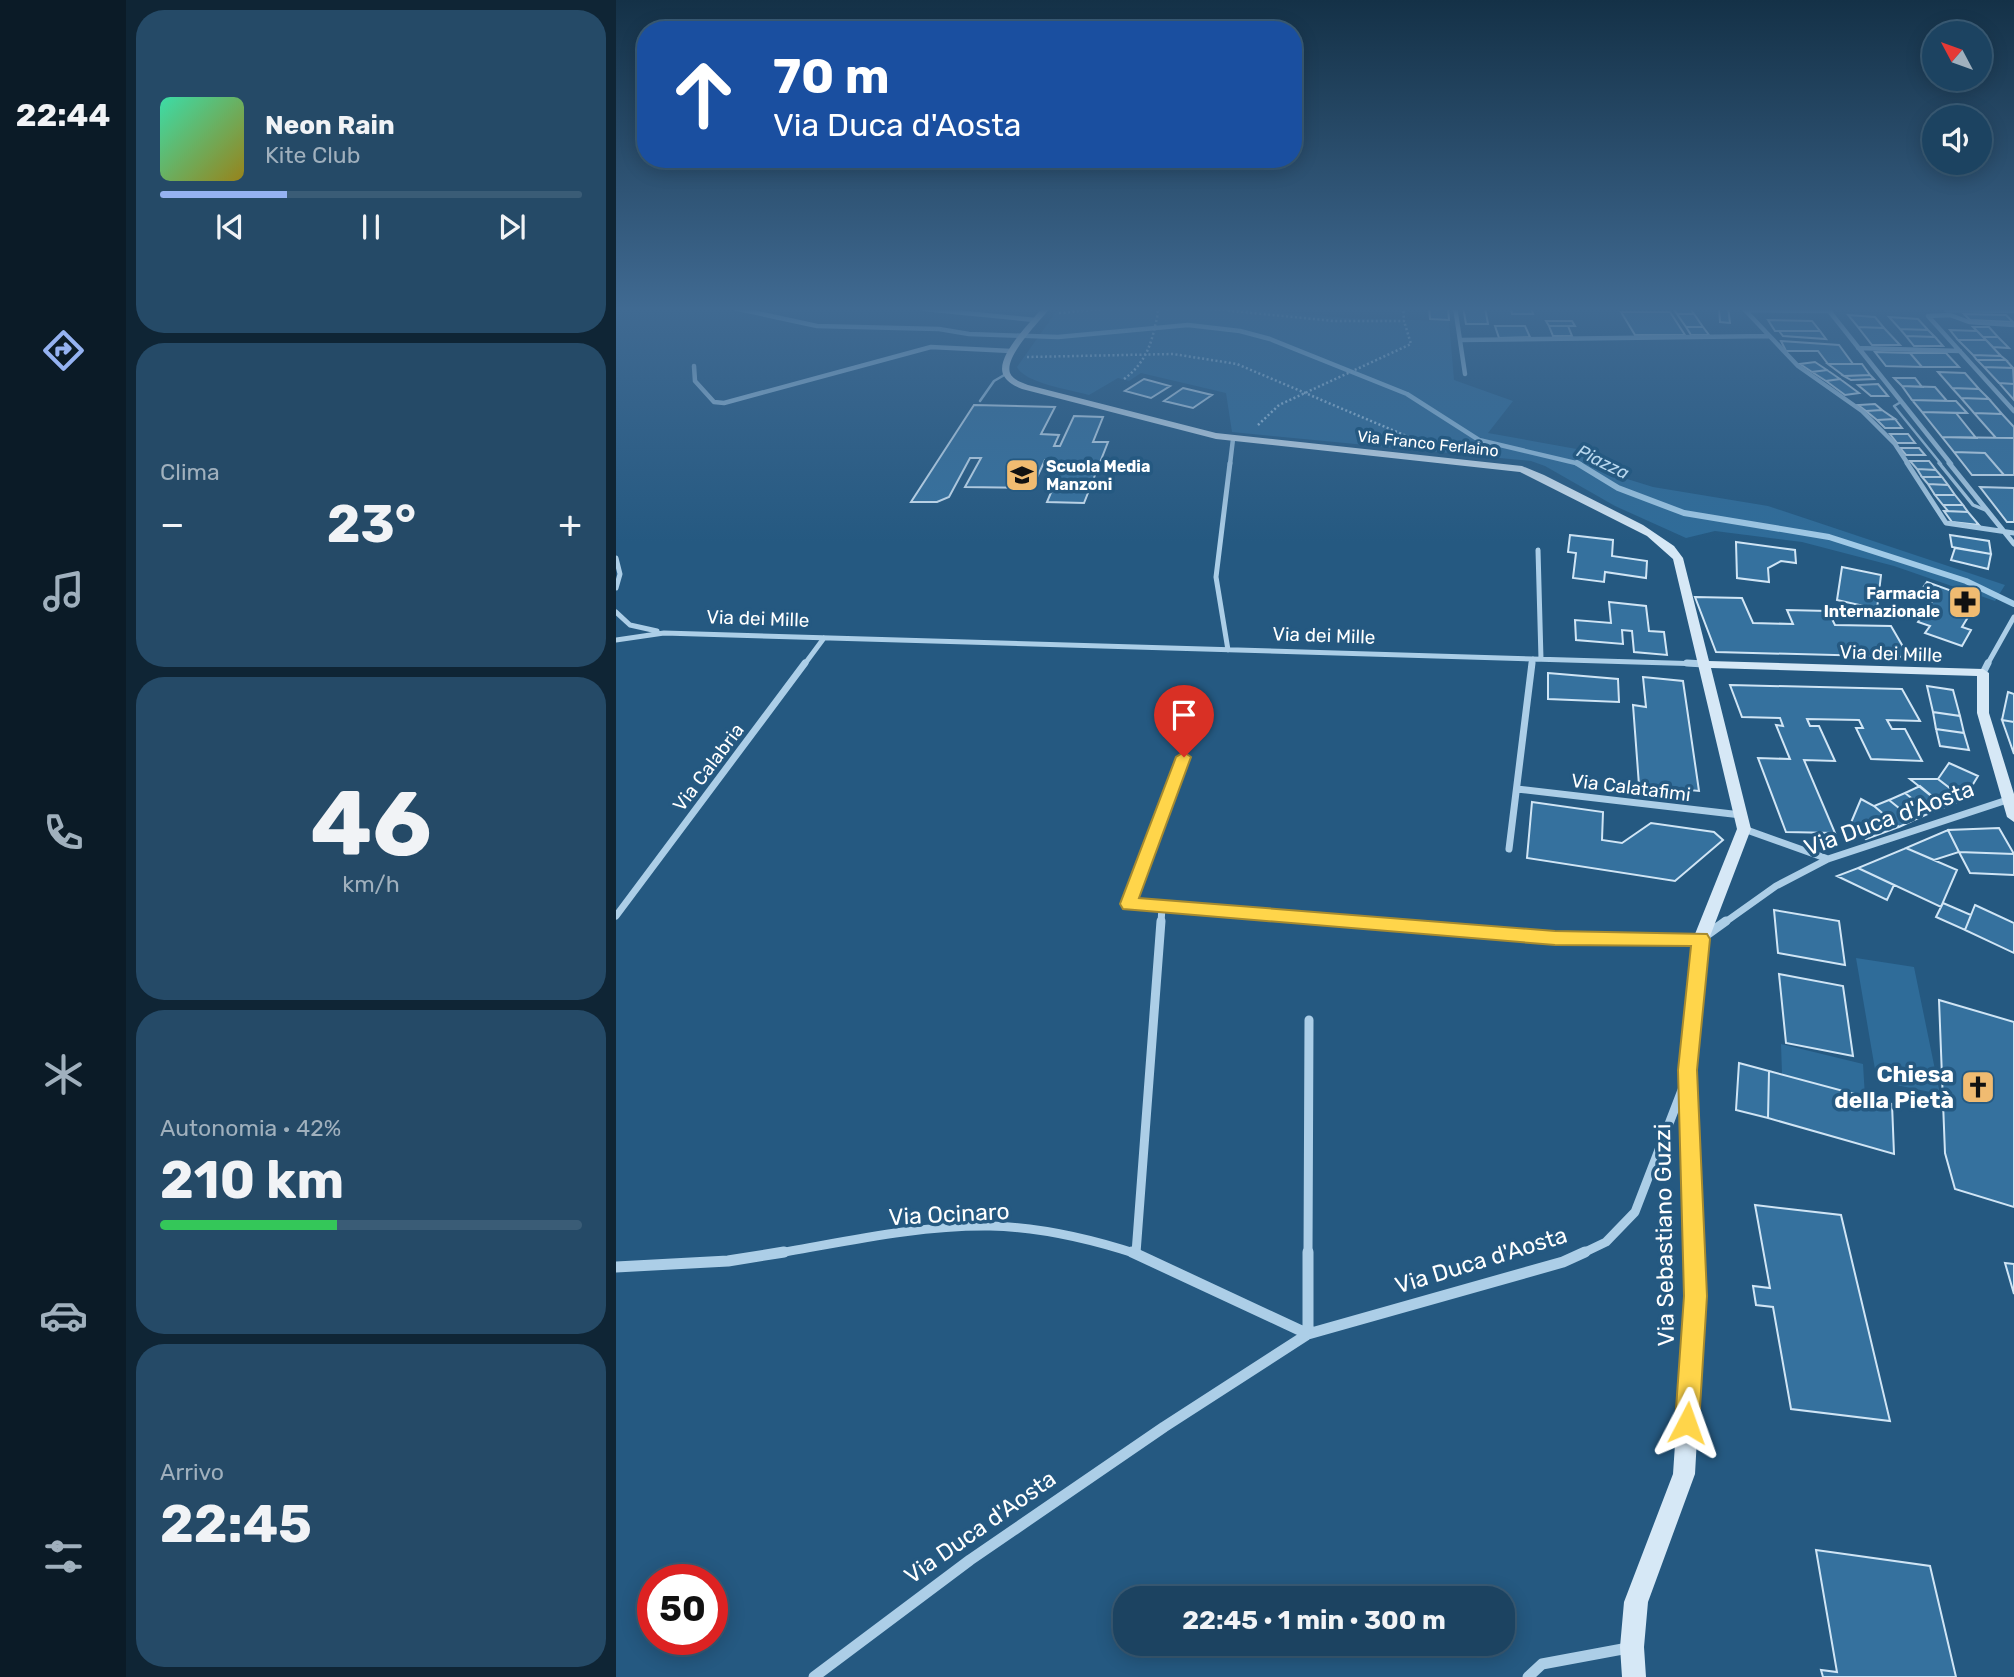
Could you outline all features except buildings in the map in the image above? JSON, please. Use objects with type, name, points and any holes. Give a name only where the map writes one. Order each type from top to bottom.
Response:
[{"type":"main road","name":"Via Franco Ferlaino","points":[[1021,385],[1192,431],[1233,439],[1522,469],[1547,477],[1598,508],[1654,534],[1669,545],[1678,558],[1743,822]]},
{"type":"main road","name":"Via dei Mille","points":[[1704,664],[1983,673]]},
{"type":"main road","points":[[1983,673],[1983,713],[2014,817]]},
{"type":"main road","points":[[1701,939],[1743,822]]},
{"type":"main road","name":"Via Duca d'Aosta","points":[[1688,1077],[1701,939]]},
{"type":"main road","name":"Via Sebastiano Guzzi","points":[[1634,1677],[1632,1647],[1636,1602],[1684,1474],[1695,1296],[1688,1077]]},
{"type":"street","points":[[699,385],[714,402],[724,402],[787,385]]},
{"type":"street","points":[[1825,385],[1862,411],[1895,444],[1946,523],[2014,533]]},
{"type":"street","points":[[1888,385],[2014,544]]},
{"type":"street","points":[[1991,385],[2014,411]]},
{"type":"street","points":[[1228,650],[1216,577],[1233,439]]},
{"type":"street","points":[[1509,849],[1537,659],[1538,550]]},
{"type":"street","points":[[616,558],[620,574],[616,588]]},
{"type":"street","points":[[616,612],[630,625],[664,633]]},
{"type":"street","points":[[1983,673],[2013,619]]},
{"type":"street","points":[[616,640],[664,633]]},
{"type":"street","name":"Via dei Mille","points":[[664,633],[1704,664]]},
{"type":"street","name":"Via Calabria","points":[[616,916],[824,638]]},
{"type":"street","points":[[1184,757],[1129,904],[1555,938],[1701,939]]},
{"type":"street","name":"Via Calatafimi","points":[[1517,789],[1743,822],[1828,859]]},
{"type":"street","name":"Via Duca d'Aosta","points":[[1701,939],[1776,886],[1828,859],[2007,800]]},
{"type":"street","points":[[1136,1253],[1162,907]]},
{"type":"street","points":[[1308,1334],[1309,1020]]},
{"type":"street","name":"Via Duca d'Aosta","points":[[814,1677],[970,1560],[1164,1427],[1308,1334],[1563,1262],[1606,1242],[1635,1212],[1688,1077]]},
{"type":"street","name":"Via Ocinaro","points":[[616,1267],[728,1261],[911,1231],[992,1226],[1060,1234],[1136,1253],[1308,1334]]},
{"type":"street","points":[[1528,1677],[1542,1664],[1632,1647]]},
{"type":"lane","points":[[980,401],[991,385]]},
{"type":"path","points":[[1292,385],[1427,445]]},
{"type":"path","points":[[1255,428],[1279,405],[1320,385]]},
{"type":"shaded area","points":[[1050,385],[1106,385],[1089,395]]},
{"type":"shaded area","points":[[1193,385],[1469,385],[1513,401],[1488,433],[1582,450],[1624,478],[1653,487],[1768,506],[2005,585],[1995,601],[1894,566],[1802,542],[1715,531],[1686,538],[1615,506],[1545,466],[1531,461],[1232,432],[1226,393]]},
{"type":"shaded area","points":[[1856,958],[1914,967],[1940,1094],[1877,1081]]},
{"type":"shaded area","points":[[1781,1044],[1863,1064],[1865,1097],[1782,1074]]},
{"type":"waterway","name":"Piazza","points":[[1385,385],[1407,394],[1479,440],[1578,463]]},
{"type":"waterway","name":"Piazza","points":[[1578,463],[1618,488],[1684,513],[1829,537],[1966,581],[2014,604]]},
{"type":"place","name":"Scuola Media Manzoni","points":[[1022,475]]},
{"type":"place","name":"Farmacia Internazionale","points":[[1965,602]]},
{"type":"place","name":"Chiesa della Pietà","points":[[1978,1087]]},
{"type":"route","points":[[1184,757],[1129,904],[1555,938],[1701,939],[1687,1070],[1695,1296],[1687,1423]]}]
